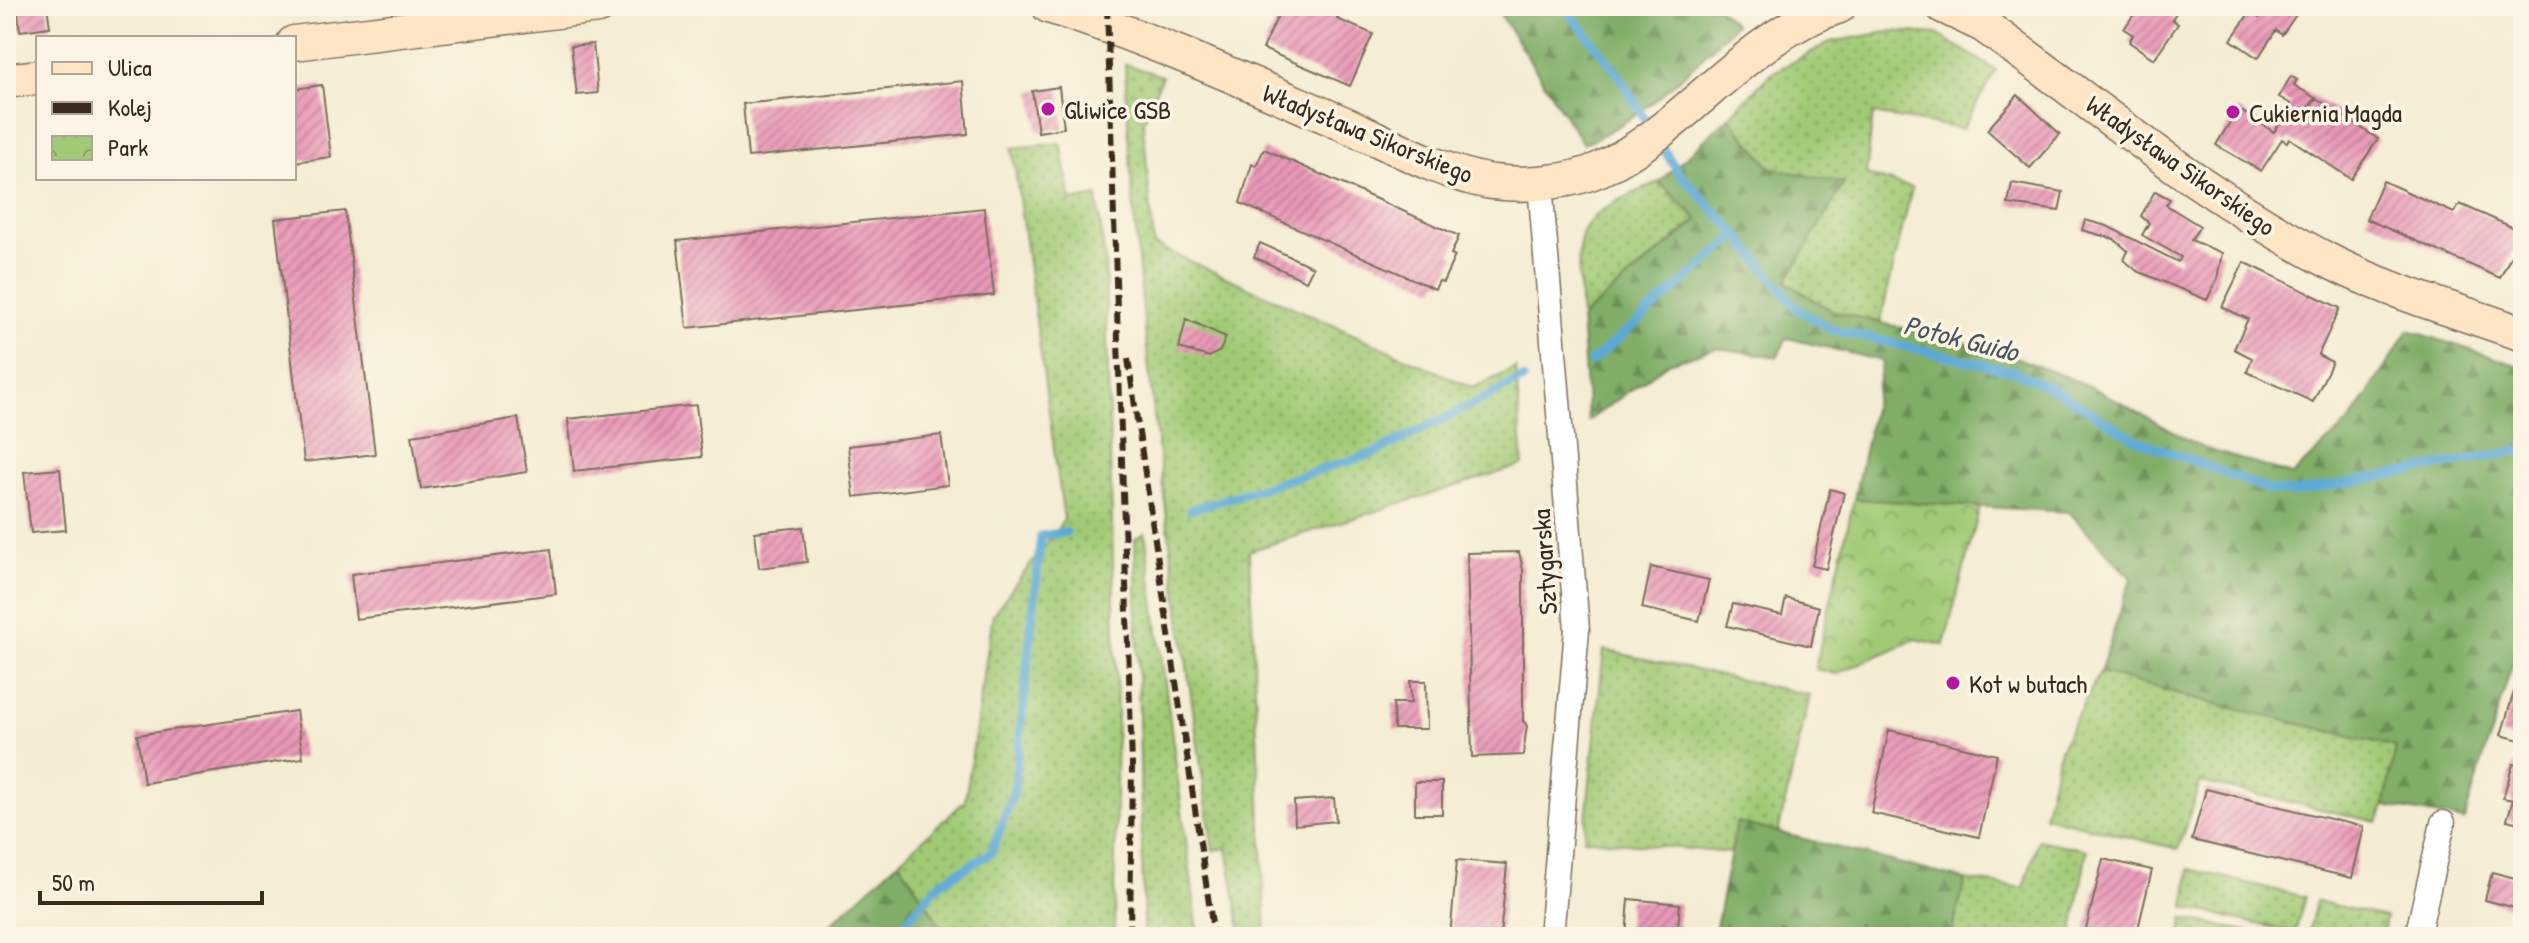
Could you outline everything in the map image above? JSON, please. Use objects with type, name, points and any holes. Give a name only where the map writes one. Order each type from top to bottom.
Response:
[{"type":"street","points":[[296,43],[598,6]]},
{"type":"street","name":"Władysława Sikorskiego","points":[[1049,6],[1107,25],[1432,162],[1491,182],[1540,184],[1595,171],[1632,154],[1761,46],[1801,21],[1836,6]]},
{"type":"street","name":"Władysława Sikorskiego","points":[[1943,6],[1983,25],[2212,192],[2277,233],[2333,263],[2523,334]]},
{"type":"street","points":[[6,81],[36,77]]},
{"type":"street","name":"Sztygarska","points":[[1540,184],[1577,629],[1551,937]]},
{"type":"street","points":[[2417,937],[2443,823]]},
{"type":"green space","points":[[1495,6],[1716,6],[1735,24],[1683,76],[1646,107],[1605,134],[1583,144]]},
{"type":"green space","points":[[1893,31],[1937,34],[1996,70],[1962,129],[1873,114],[1866,175],[1912,188],[1880,323],[1832,311],[1785,281],[1844,184],[1771,168],[1729,117],[1770,74],[1830,42]]},
{"type":"green space","points":[[1125,64],[1162,76],[1143,122],[1154,245],[1473,388],[1516,368],[1523,465],[1249,551],[1266,937],[1242,937],[1227,848],[1213,850],[1148,360],[1130,163]]},
{"type":"green space","points":[[1729,117],[1771,168],[1844,183],[1786,282],[1832,311],[2002,352],[2092,387],[2201,447],[2292,475],[2351,420],[2409,330],[2523,367],[2523,630],[2464,820],[2384,806],[2396,747],[2216,704],[2100,672],[2131,578],[2069,512],[1854,499],[1883,361],[1787,338],[1777,357],[1717,348],[1668,363],[1588,421],[1581,318],[1698,220],[1659,182]]},
{"type":"green space","points":[[1061,143],[1071,201],[1097,196],[1105,262],[1117,710],[1114,937],[948,937],[899,861],[965,801],[993,614],[1064,520],[1012,148]]},
{"type":"green space","points":[[1659,182],[1698,219],[1581,318],[1578,263],[1584,229],[1593,217],[1608,206]]},
{"type":"green space","points":[[1854,499],[1980,507],[1944,645],[1916,639],[1836,674],[1815,669]]},
{"type":"green space","points":[[1145,533],[1200,937],[1144,937],[1135,539]]},
{"type":"green space","points":[[1604,650],[1810,695],[1778,833],[1737,822],[1731,853],[1584,839]]},
{"type":"green space","points":[[2100,672],[2216,704],[2397,747],[2390,790],[2378,822],[2200,782],[2178,849],[2044,816],[2060,749]]},
{"type":"green space","points":[[1737,822],[1966,880],[1950,937],[1817,937],[1779,923],[1775,937],[1714,937]]},
{"type":"green space","points":[[2038,840],[2087,850],[2072,937],[1950,937],[1966,880],[2024,888]]},
{"type":"green space","points":[[899,861],[948,937],[803,937],[828,926]]},
{"type":"green space","points":[[2189,869],[2305,897],[2295,933],[2185,907]]},
{"type":"green space","points":[[2316,901],[2386,917],[2382,937],[2308,935]]},
{"type":"green space","points":[[2183,918],[2275,937],[2181,937]]},
{"type":"green space","points":[[1778,923],[1817,937],[1775,937]]},
{"type":"building","points":[[17,6],[47,6],[50,27],[20,31]]},
{"type":"building","points":[[1282,6],[1307,6],[1328,16],[1331,9],[1340,13],[1337,19],[1373,34],[1350,86],[1263,49]]},
{"type":"building","points":[[2128,6],[2181,6],[2172,19],[2178,24],[2154,59],[2129,42],[2133,35],[2124,29],[2136,11]]},
{"type":"building","points":[[2268,6],[2302,6],[2282,35],[2276,30],[2258,58],[2231,40],[2250,12],[2259,18]]},
{"type":"building","points":[[593,44],[598,93],[577,95],[571,46]]},
{"type":"building","points":[[2291,76],[2297,80],[2294,85],[2315,98],[2307,111],[2316,98],[2378,139],[2351,179],[2289,138],[2287,142],[2282,139],[2261,171],[2216,145],[2238,109],[2274,132],[2291,104],[2279,97]]},
{"type":"building","points":[[963,81],[968,134],[748,157],[743,104]]},
{"type":"building","points":[[322,85],[331,157],[296,162],[296,89]]},
{"type":"building","name":"Gliwice GSB","points":[[1059,87],[1064,128],[1038,132],[1032,91]]},
{"type":"building","points":[[2018,95],[2060,134],[2030,168],[1987,130]]},
{"type":"building","points":[[1264,149],[1459,236],[1451,254],[1455,256],[1443,282],[1439,281],[1435,289],[1240,203],[1252,164],[1256,166]]},
{"type":"building","points":[[2383,181],[2454,213],[2460,204],[2523,232],[2500,278],[2366,219]]},
{"type":"building","points":[[2012,183],[2063,192],[2059,211],[2008,204]]},
{"type":"building","points":[[2155,191],[2170,199],[2166,205],[2200,226],[2191,240],[2222,253],[2217,279],[2207,300],[2137,271],[2124,260],[2128,251],[2114,239],[2082,230],[2085,220],[2107,226],[2178,262],[2181,257],[2142,235],[2149,223],[2141,216]]},
{"type":"building","points":[[984,208],[994,295],[687,328],[677,241]]},
{"type":"building","points":[[345,211],[375,454],[304,462],[275,219]]},
{"type":"building","points":[[1260,243],[1313,267],[1306,281],[1254,257]]},
{"type":"building","points":[[2244,262],[2340,308],[2318,355],[2332,362],[2313,402],[2247,372],[2252,358],[2234,349],[2248,319],[2222,307]]},
{"type":"building","points":[[1186,319],[1226,337],[1220,351],[1209,357],[1179,348]]},
{"type":"building","points":[[696,405],[702,457],[574,471],[568,419]]},
{"type":"building","points":[[518,418],[527,472],[421,489],[412,435]]},
{"type":"building","points":[[941,435],[948,485],[854,497],[848,446]]},
{"type":"building","points":[[60,469],[66,530],[31,533],[24,472]]},
{"type":"building","points":[[1830,489],[1844,493],[1826,569],[1812,566]]},
{"type":"building","points":[[803,527],[807,562],[759,568],[755,532]]},
{"type":"building","points":[[551,549],[556,594],[356,619],[351,574]]},
{"type":"building","points":[[1519,552],[1523,570],[1523,721],[1527,725],[1523,755],[1472,757],[1467,553]]},
{"type":"building","points":[[1651,567],[1709,580],[1699,621],[1642,608]]},
{"type":"building","points":[[1786,598],[1819,607],[1811,646],[1727,626],[1733,604],[1782,615]]},
{"type":"building","points":[[2518,679],[2523,680],[2523,709],[2515,707],[2523,711],[2523,741],[2501,735]]},
{"type":"building","points":[[1410,681],[1426,681],[1427,729],[1394,729],[1393,703],[1411,703]]},
{"type":"building","points":[[296,711],[303,758],[144,783],[137,735]]},
{"type":"building","points":[[1889,730],[1997,755],[1979,837],[1871,813]]},
{"type":"building","points":[[2513,764],[2523,767],[2523,824],[2507,820],[2513,800],[2503,798]]},
{"type":"building","points":[[1415,782],[1442,782],[1442,814],[1415,814]]},
{"type":"building","points":[[2206,789],[2364,827],[2352,878],[2192,840]]},
{"type":"building","points":[[1334,798],[1336,821],[1295,825],[1294,801]]},
{"type":"building","points":[[2103,859],[2152,870],[2136,937],[2094,937],[2085,933]]},
{"type":"building","points":[[1457,860],[1507,864],[1500,937],[1450,937]]},
{"type":"building","points":[[2492,872],[2523,880],[2523,910],[2485,900]]},
{"type":"building","points":[[1629,899],[1680,904],[1677,937],[1626,937]]},
{"type":"waterway","name":"Potok Guido","points":[[1564,6],[1615,70],[1677,171],[1738,235],[1797,309],[1831,329],[2016,372],[2055,390],[2137,440],[2269,490],[2293,493],[2523,450]]},
{"type":"waterway","points":[[1591,362],[1738,235]]},
{"type":"waterway","points":[[1190,510],[1375,453],[1523,379]]},
{"type":"waterway","points":[[892,937],[940,883],[991,853],[1014,791],[1041,536],[1066,532]]},
{"type":"railway","points":[[1107,6],[1132,765],[1130,937]]},
{"type":"railway","points":[[1128,359],[1214,937]]},
{"type":"place","name":"Gliwice GSB","points":[[1048,109]]},
{"type":"place","name":"Cukiernia Magda","points":[[2233,112]]},
{"type":"place","name":"Kot w butach","points":[[1953,683]]}]
